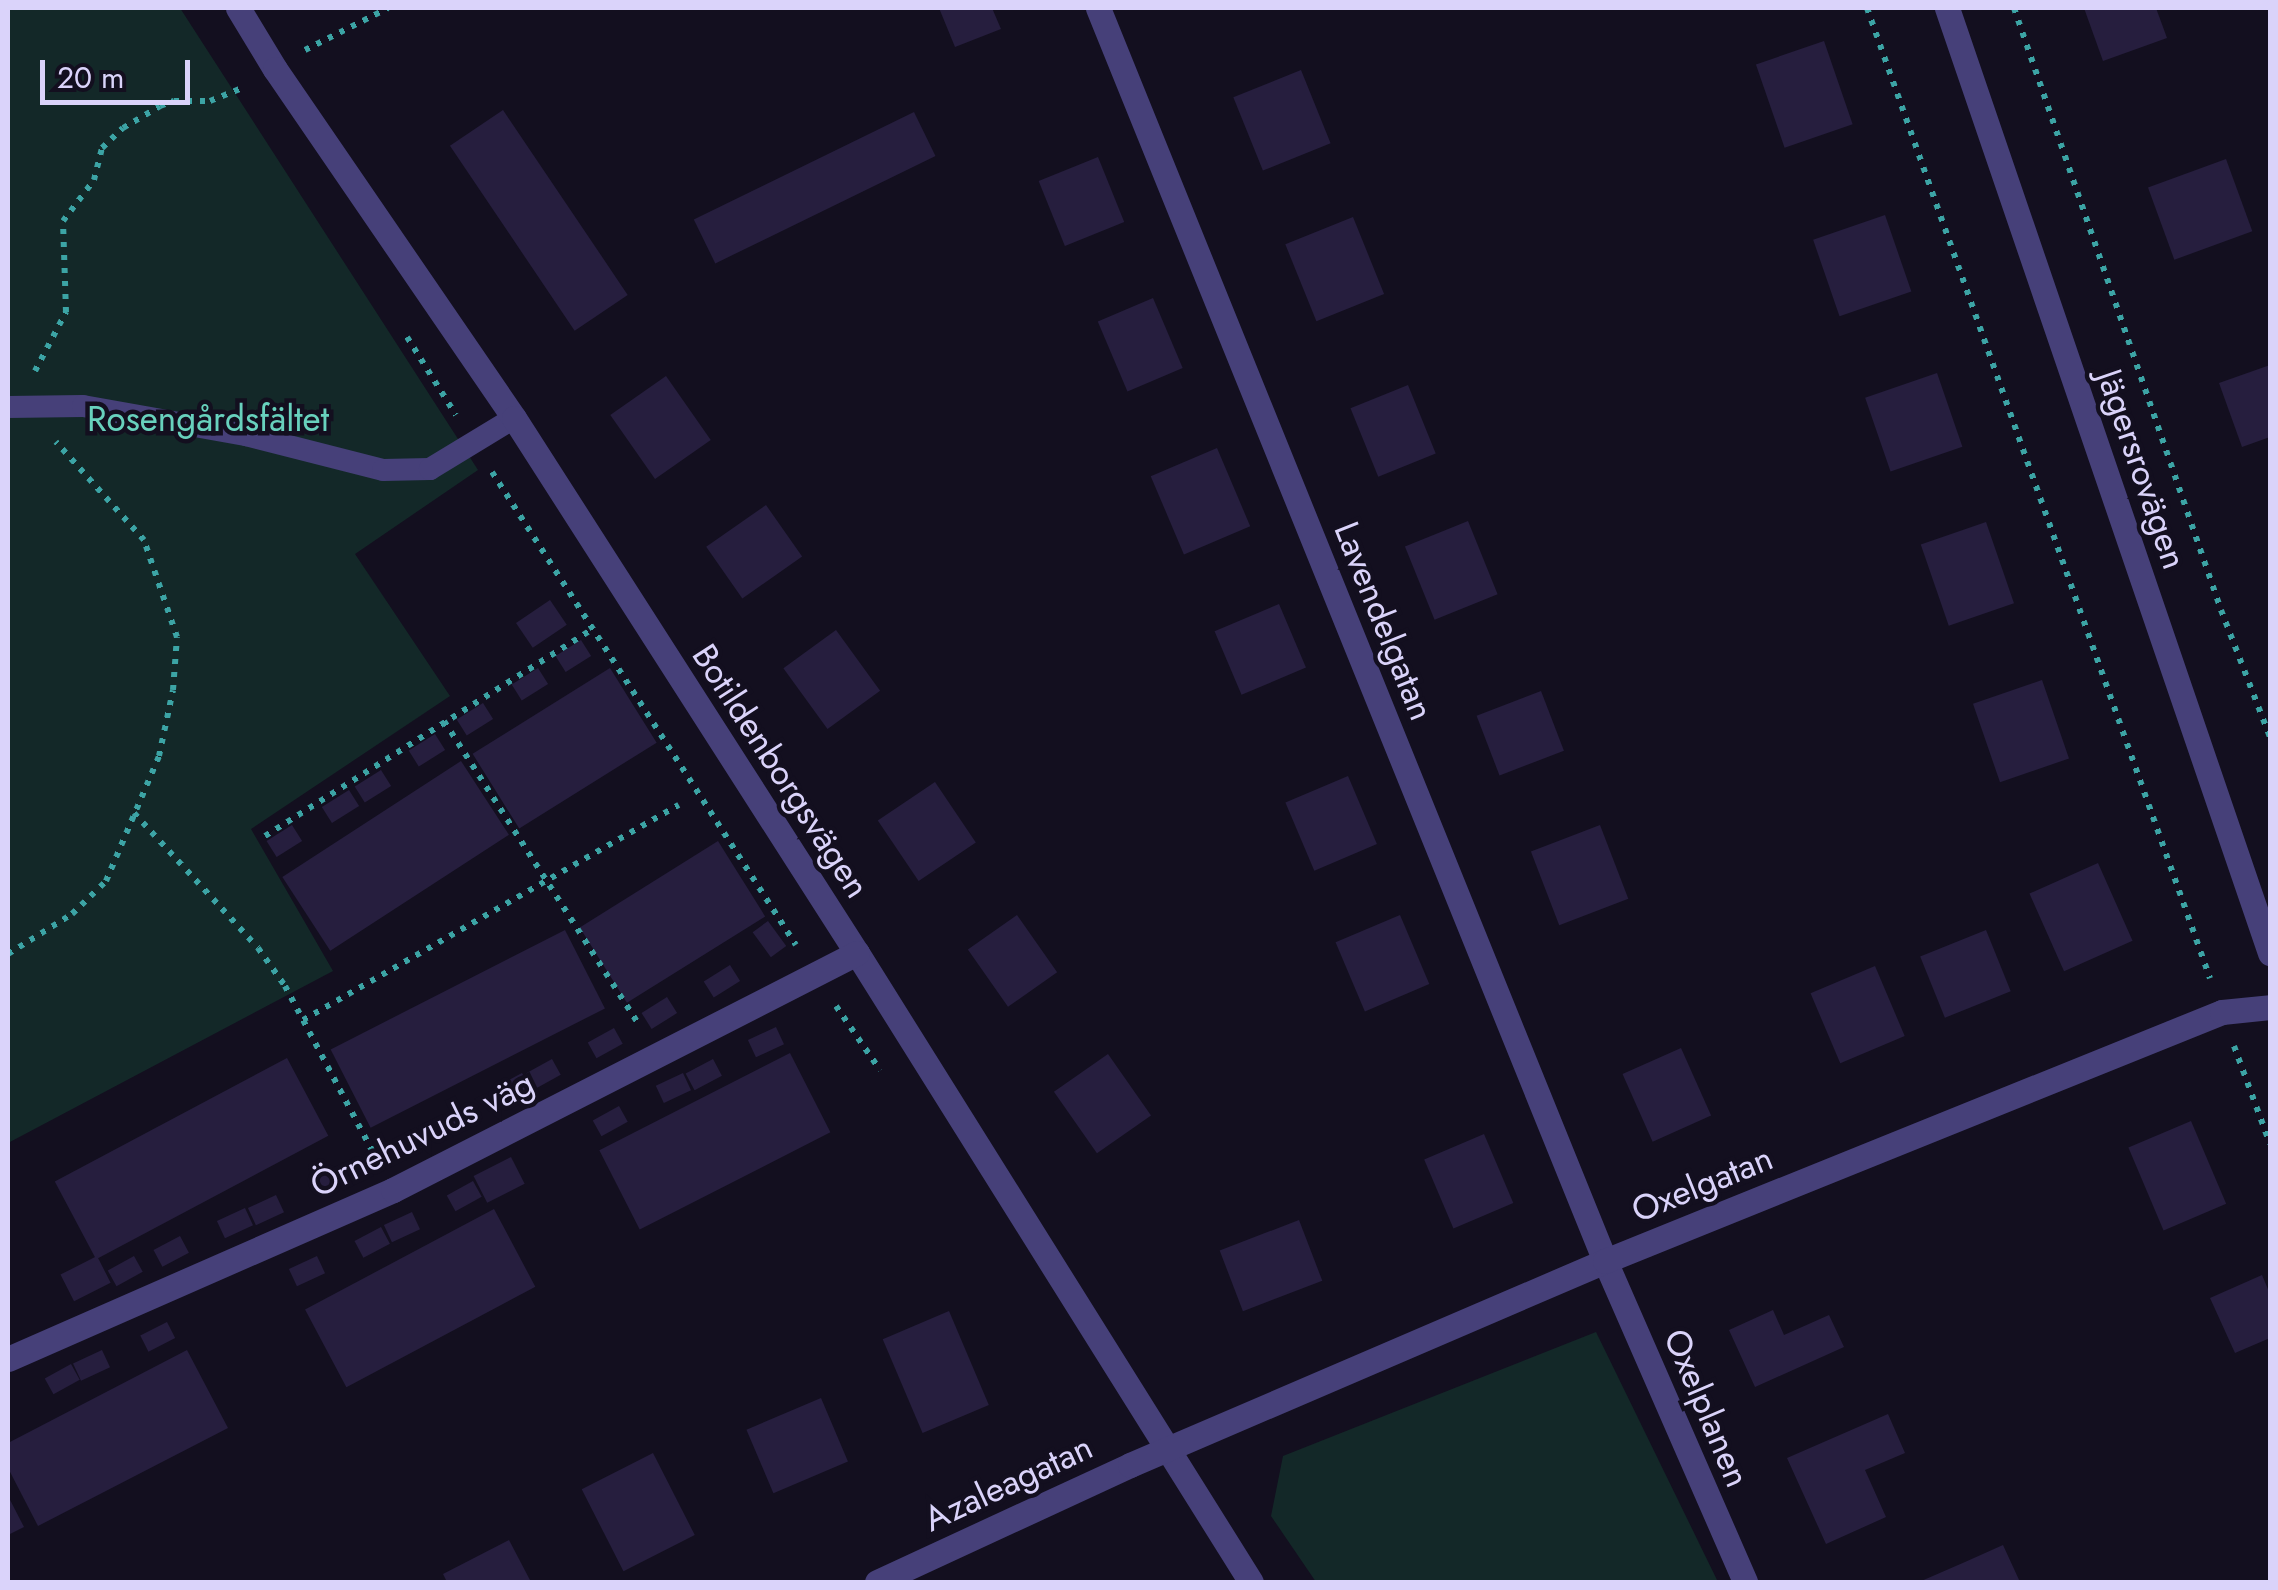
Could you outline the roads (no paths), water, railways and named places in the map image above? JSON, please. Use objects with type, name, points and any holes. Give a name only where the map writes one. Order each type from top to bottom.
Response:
[{"type":"street","name":"Botildenborgsvägen","points":[[238,8],[275,70],[514,418],[857,953],[1251,1582]]},
{"type":"street","name":"Lavendelgatan","points":[[1098,8],[1605,1261]]},
{"type":"street","name":"Jägersrovägen","points":[[1947,8],[2270,953]]},
{"type":"street","name":"Örnehuvuds väg","points":[[8,1359],[393,1190],[857,953]]},
{"type":"street","name":"Oxelgatan","points":[[1168,1450],[1605,1261],[2222,1012],[2270,1008]]},
{"type":"street","name":"Oxelplanen","points":[[1605,1261],[1745,1582]]},
{"type":"street","name":"Azaleagatan","points":[[877,1582],[1168,1450]]},
{"type":"lane","points":[[14,407],[84,406],[246,435],[382,470],[430,469],[514,418]]},
{"type":"park label","name":"Rosengårdsfältet","points":[[208,419]]}]
